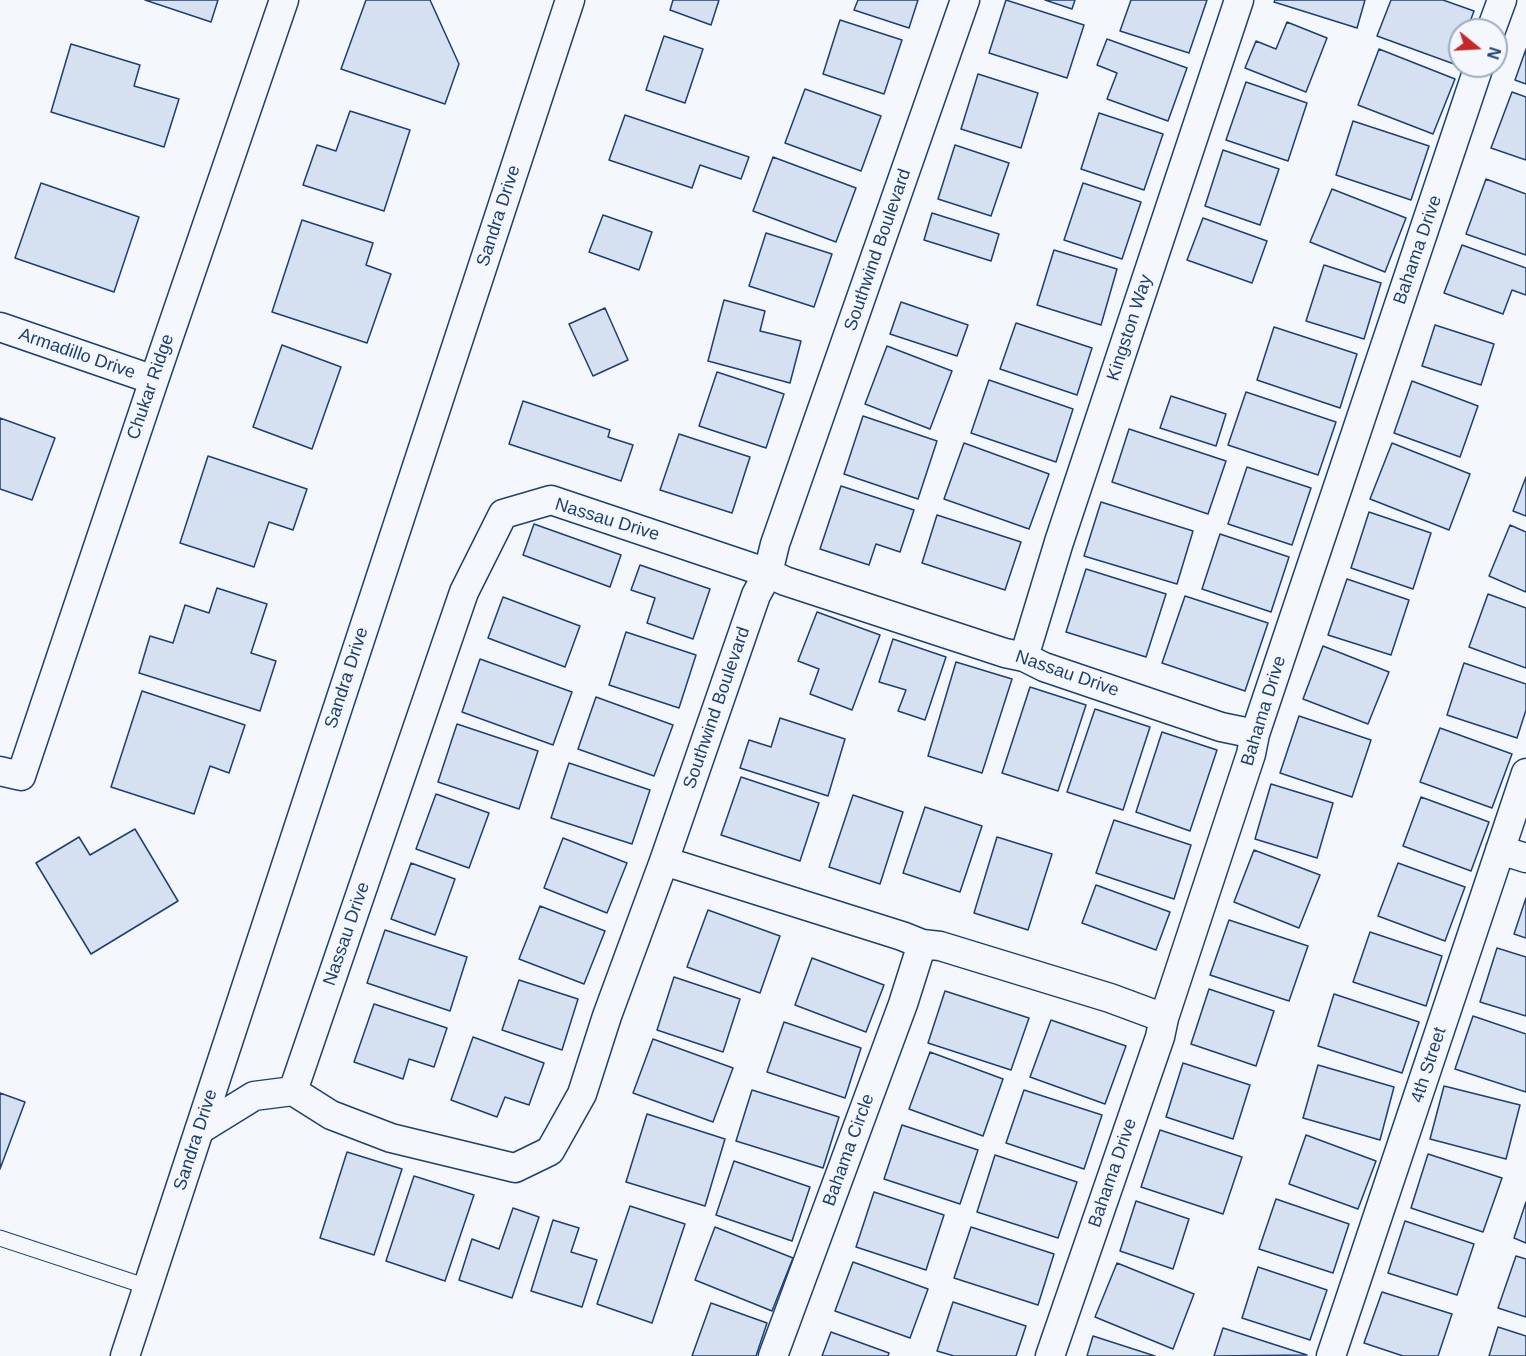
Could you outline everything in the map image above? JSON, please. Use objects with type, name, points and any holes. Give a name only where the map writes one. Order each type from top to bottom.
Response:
[{"type":"street","name":"Chukar Ridge","points":[[11,773],[154,380],[284,0]]},
{"type":"street","name":"Sandra Drive","points":[[125,1356],[570,0]]},
{"type":"street","name":"Southwind Boulevard","points":[[293,1091],[331,1115],[391,1138],[515,1168],[550,1151],[582,1094],[607,1016],[664,861],[756,595],[768,573],[779,532],[965,0]]},
{"type":"street","name":"Kingston Way","points":[[1024,657],[1059,542],[1239,0]]},
{"type":"street","points":[[1495,18],[1502,0]]},
{"type":"street","name":"Bahama Drive","points":[[1050,1356],[1160,1037],[1164,1018],[1251,754],[1255,734],[1475,78]]},
{"type":"street","name":"Armadillo Drive","points":[[0,327],[154,380]]},
{"type":"street","name":"Nassau Drive","points":[[293,1091],[464,592],[503,514],[550,500],[1005,653],[1024,657],[1044,667],[1221,727],[1255,734]]},
{"type":"street","name":"4th Street","points":[[1331,1356],[1513,854],[1526,774]]},
{"type":"street","points":[[664,861],[922,944],[940,946],[1110,998],[1164,1018]]},
{"type":"street","name":"Bahama Circle","points":[[773,1356],[903,1004],[922,944]]},
{"type":"street","points":[[199,1130],[254,1096],[293,1091]]},
{"type":"lane","points":[[0,1238],[148,1287]]},
{"type":"building","points":[[145,0],[218,0],[211,22]]},
{"type":"building","points":[[366,0],[430,0],[459,64],[445,104],[341,69]]},
{"type":"building","points":[[673,0],[719,0],[711,25],[670,10]]},
{"type":"building","points":[[858,0],[918,0],[909,28],[854,10]]},
{"type":"building","points":[[1006,0],[1084,25],[1067,78],[989,53]]},
{"type":"building","points":[[1045,0],[1075,0],[1072,9]]},
{"type":"building","points":[[1131,0],[1207,0],[1189,53],[1120,31]]},
{"type":"building","points":[[1275,0],[1365,0],[1357,28],[1274,2]]},
{"type":"building","points":[[1391,0],[1443,0],[1474,11],[1471,18],[1448,18],[1448,62],[1377,36]]},
{"type":"building","points":[[840,20],[902,40],[884,94],[823,74]]},
{"type":"building","points":[[1287,22],[1327,38],[1306,92],[1245,68],[1256,41],[1276,49]]},
{"type":"building","points":[[664,36],[703,49],[685,103],[646,90]]},
{"type":"building","points":[[1107,39],[1187,68],[1168,121],[1107,99],[1117,73],[1097,65]]},
{"type":"building","points":[[71,44],[140,65],[134,86],[179,99],[164,147],[51,112]]},
{"type":"building","points":[[1379,49],[1455,79],[1433,134],[1358,105]]},
{"type":"building","points":[[1526,49],[1526,84],[1515,80]]},
{"type":"building","points":[[978,74],[1038,93],[1021,148],[961,129]]},
{"type":"building","points":[[1246,82],[1307,103],[1288,161],[1226,140]]},
{"type":"building","points":[[805,89],[881,116],[861,171],[785,143]]},
{"type":"building","points":[[1512,92],[1526,97],[1526,160],[1491,148]]},
{"type":"building","points":[[350,111],[410,130],[384,211],[303,185],[317,145],[336,151]]},
{"type":"building","points":[[1099,113],[1163,134],[1144,190],[1081,169]]},
{"type":"building","points":[[625,115],[749,157],[741,179],[700,165],[692,188],[609,160]]},
{"type":"building","points":[[1353,121],[1429,146],[1411,200],[1336,175]]},
{"type":"building","points":[[955,145],[1009,163],[991,216],[938,199]]},
{"type":"building","points":[[1223,150],[1279,169],[1260,225],[1205,206]]},
{"type":"building","points":[[773,157],[856,188],[836,242],[753,211]]},
{"type":"building","points":[[1486,179],[1526,194],[1526,255],[1466,234]]},
{"type":"building","points":[[41,183],[139,217],[114,292],[15,258]]},
{"type":"building","points":[[1083,183],[1141,202],[1122,259],[1064,240]]},
{"type":"building","points":[[1332,189],[1406,218],[1385,272],[1310,242]]},
{"type":"building","points":[[932,213],[999,234],[991,261],[924,240]]},
{"type":"building","points":[[603,215],[652,232],[639,270],[589,252]]},
{"type":"building","points":[[1203,218],[1267,241],[1252,283],[1187,260]]},
{"type":"building","points":[[302,220],[373,243],[366,265],[391,274],[367,343],[272,312]]},
{"type":"building","points":[[766,233],[832,254],[814,307],[749,286]]},
{"type":"building","points":[[1462,245],[1526,268],[1526,295],[1512,290],[1503,314],[1444,293]]},
{"type":"building","points":[[1054,250],[1117,269],[1101,325],[1037,305]]},
{"type":"building","points":[[1324,265],[1381,283],[1364,339],[1306,321]]},
{"type":"building","points":[[724,300],[765,311],[760,331],[801,341],[790,383],[708,361]]},
{"type":"building","points":[[901,302],[968,325],[957,356],[890,334]]},
{"type":"building","points":[[605,308],[628,360],[593,376],[569,324]]},
{"type":"building","points":[[1016,323],[1092,348],[1077,395],[1000,369]]},
{"type":"building","points":[[1435,325],[1494,344],[1481,385],[1422,366]]},
{"type":"building","points":[[1274,327],[1357,354],[1340,408],[1257,380]]},
{"type":"building","points":[[282,345],[341,367],[312,449],[253,427]]},
{"type":"building","points":[[887,346],[952,371],[930,429],[865,404]]},
{"type":"building","points":[[717,372],[784,394],[766,448],[699,426]]},
{"type":"building","points":[[989,380],[1073,409],[1056,462],[971,433]]},
{"type":"building","points":[[1412,381],[1478,406],[1460,457],[1394,433]]},
{"type":"building","points":[[1246,392],[1336,422],[1318,475],[1228,445]]},
{"type":"building","points":[[1171,396],[1226,414],[1216,446],[1160,428]]},
{"type":"building","points":[[523,401],[610,430],[608,437],[633,445],[621,481],[509,444]]},
{"type":"building","points":[[863,416],[937,441],[918,499],[844,474]]},
{"type":"building","points":[[0,418],[55,438],[32,500],[0,489]]},
{"type":"building","points":[[1129,429],[1226,461],[1208,514],[1112,482]]},
{"type":"building","points":[[679,434],[750,457],[732,513],[660,490]]},
{"type":"building","points":[[964,443],[1049,474],[1029,529],[944,499]]},
{"type":"building","points":[[1392,443],[1470,474],[1449,530],[1370,499]]},
{"type":"building","points":[[208,456],[307,489],[293,530],[269,522],[254,567],[180,543]]},
{"type":"building","points":[[1247,467],[1311,488],[1292,545],[1228,524]]},
{"type":"building","points":[[1526,477],[1526,516],[1513,511]]},
{"type":"building","points":[[841,486],[914,510],[900,552],[876,544],[869,565],[820,549]]},
{"type":"building","points":[[1101,502],[1193,531],[1177,584],[1084,556]]},
{"type":"building","points":[[1369,512],[1431,533],[1413,589],[1351,568]]},
{"type":"building","points":[[937,515],[1021,542],[1005,590],[922,563]]},
{"type":"building","points":[[534,524],[621,555],[610,587],[523,555]]},
{"type":"building","points":[[1510,525],[1526,532],[1526,592],[1489,576]]},
{"type":"building","points":[[1220,534],[1289,557],[1271,612],[1202,589]]},
{"type":"building","points":[[640,565],[710,589],[693,639],[647,623],[655,598],[631,590]]},
{"type":"building","points":[[1086,569],[1166,594],[1146,657],[1066,632]]},
{"type":"building","points":[[1347,579],[1409,600],[1391,655],[1328,635]]},
{"type":"building","points":[[217,588],[267,604],[251,653],[276,661],[260,711],[139,673],[150,636],[173,643],[185,605],[209,613]]},
{"type":"building","points":[[1488,594],[1526,608],[1526,668],[1469,647]]},
{"type":"building","points":[[1185,596],[1268,623],[1245,691],[1162,663]]},
{"type":"building","points":[[503,597],[580,626],[565,667],[488,638]]},
{"type":"building","points":[[817,612],[880,635],[852,710],[810,694],[819,669],[798,661]]},
{"type":"building","points":[[626,632],[696,655],[679,708],[609,685]]},
{"type":"building","points":[[893,639],[946,657],[925,720],[898,711],[906,690],[879,682]]},
{"type":"building","points":[[1323,646],[1389,672],[1368,724],[1303,699]]},
{"type":"building","points":[[480,659],[572,692],[553,745],[462,712]]},
{"type":"building","points":[[956,662],[1012,679],[982,773],[928,756]]},
{"type":"building","points":[[1464,663],[1526,684],[1526,710],[1517,738],[1447,715]]},
{"type":"building","points":[[1030,687],[1086,705],[1058,791],[1002,773]]},
{"type":"building","points":[[142,691],[245,725],[229,773],[210,766],[194,814],[111,787]]},
{"type":"building","points":[[596,697],[673,725],[654,776],[578,749]]},
{"type":"building","points":[[1095,709],[1150,727],[1123,810],[1067,792]]},
{"type":"building","points":[[1299,716],[1371,740],[1352,797],[1280,773]]},
{"type":"building","points":[[780,718],[845,739],[828,796],[740,768],[749,740],[771,747]]},
{"type":"building","points":[[457,724],[538,751],[519,809],[438,782]]},
{"type":"building","points":[[1440,728],[1512,754],[1492,808],[1420,782]]},
{"type":"building","points":[[1162,732],[1217,750],[1190,831],[1136,812]]},
{"type":"building","points":[[569,763],[650,790],[632,844],[551,818]]},
{"type":"building","points":[[741,777],[819,803],[800,861],[721,835]]},
{"type":"building","points":[[1271,784],[1333,803],[1317,858],[1255,839]]},
{"type":"building","points":[[436,794],[489,813],[469,868],[416,849]]},
{"type":"building","points":[[853,795],[903,812],[880,884],[829,867]]},
{"type":"building","points":[[1421,797],[1489,822],[1471,871],[1403,846]]},
{"type":"building","points":[[925,807],[982,826],[960,892],[903,873]]},
{"type":"building","points":[[1114,820],[1191,845],[1174,899],[1096,873]]},
{"type":"building","points":[[135,829],[178,901],[91,954],[36,863],[79,837],[90,855]]},
{"type":"building","points":[[997,837],[1052,854],[1028,930],[974,913]]},
{"type":"building","points":[[563,838],[627,863],[607,913],[544,888]]},
{"type":"building","points":[[1254,850],[1320,875],[1299,928],[1234,902]]},
{"type":"building","points":[[411,863],[455,879],[435,935],[391,919]]},
{"type":"building","points":[[1398,863],[1465,887],[1445,941],[1378,916]]},
{"type":"building","points":[[1096,885],[1170,912],[1156,950],[1082,923]]},
{"type":"building","points":[[1526,898],[1526,938],[1514,934]]},
{"type":"building","points":[[540,906],[605,931],[584,984],[519,959]]},
{"type":"building","points":[[708,910],[780,936],[760,993],[687,967]]},
{"type":"building","points":[[1229,920],[1308,946],[1289,1001],[1210,975]]},
{"type":"building","points":[[385,930],[467,957],[450,1011],[367,983]]},
{"type":"building","points":[[1370,932],[1442,956],[1426,1006],[1353,982]]},
{"type":"building","points":[[1497,948],[1526,957],[1526,1016],[1480,1002]]},
{"type":"building","points":[[812,958],[884,985],[866,1032],[795,1005]]},
{"type":"building","points":[[674,977],[740,999],[723,1052],[657,1030]]},
{"type":"building","points":[[519,980],[578,999],[562,1050],[502,1030]]},
{"type":"building","points":[[1209,989],[1274,1011],[1256,1066],[1191,1044]]},
{"type":"building","points":[[945,991],[1029,1018],[1011,1070],[928,1043]]},
{"type":"building","points":[[1334,994],[1419,1022],[1402,1073],[1318,1046]]},
{"type":"building","points":[[374,1004],[447,1028],[434,1067],[409,1059],[403,1079],[354,1062]]},
{"type":"building","points":[[1473,1016],[1526,1034],[1526,1092],[1455,1069]]},
{"type":"building","points":[[1051,1020],[1126,1046],[1105,1104],[1030,1077]]},
{"type":"building","points":[[784,1022],[861,1048],[845,1098],[767,1072]]},
{"type":"building","points":[[473,1037],[544,1063],[529,1105],[505,1097],[497,1117],[451,1100]]},
{"type":"building","points":[[653,1039],[733,1068],[713,1122],[633,1093]]},
{"type":"building","points":[[930,1052],[1003,1079],[983,1136],[909,1109]]},
{"type":"building","points":[[1183,1063],[1250,1085],[1233,1139],[1166,1117]]},
{"type":"building","points":[[1318,1065],[1394,1087],[1380,1140],[1303,1118]]},
{"type":"building","points":[[1444,1086],[1520,1105],[1506,1159],[1430,1139]]},
{"type":"building","points":[[752,1090],[839,1117],[823,1168],[736,1141]]},
{"type":"building","points":[[1024,1090],[1102,1115],[1084,1169],[1006,1143]]},
{"type":"building","points":[[0,1093],[25,1102],[0,1169]]},
{"type":"building","points":[[647,1114],[725,1139],[705,1206],[626,1182]]},
{"type":"building","points":[[902,1125],[978,1150],[960,1204],[884,1179]]},
{"type":"building","points":[[1160,1130],[1242,1157],[1223,1214],[1141,1187]]},
{"type":"building","points":[[1306,1135],[1376,1161],[1358,1209],[1289,1184]]},
{"type":"building","points":[[347,1152],[402,1169],[374,1255],[320,1238]]},
{"type":"building","points":[[1428,1154],[1502,1178],[1483,1232],[1411,1208]]},
{"type":"building","points":[[995,1155],[1077,1182],[1058,1238],[977,1212]]},
{"type":"building","points":[[734,1161],[810,1187],[792,1241],[716,1215]]},
{"type":"building","points":[[414,1176],[474,1195],[445,1281],[386,1261]]},
{"type":"building","points":[[874,1192],[944,1215],[926,1270],[856,1247]]},
{"type":"building","points":[[1276,1199],[1349,1224],[1333,1273],[1259,1249]]},
{"type":"building","points":[[1136,1201],[1189,1219],[1173,1269],[1120,1251]]},
{"type":"building","points":[[1526,1202],[1526,1243],[1514,1238]]},
{"type":"building","points":[[630,1206],[685,1224],[652,1323],[597,1304]]},
{"type":"building","points":[[513,1208],[539,1217],[512,1298],[459,1280],[472,1239],[499,1249]]},
{"type":"building","points":[[553,1220],[579,1228],[571,1252],[597,1260],[582,1307],[531,1291]]},
{"type":"building","points":[[1405,1221],[1474,1244],[1457,1295],[1388,1273]]},
{"type":"building","points":[[715,1227],[793,1258],[772,1311],[695,1280]]},
{"type":"building","points":[[971,1227],[1054,1254],[1038,1305],[954,1278]]},
{"type":"building","points":[[1516,1256],[1526,1259],[1526,1317],[1498,1308]]},
{"type":"building","points":[[853,1262],[928,1289],[910,1338],[835,1311]]},
{"type":"building","points":[[1117,1263],[1194,1294],[1173,1349],[1095,1317]]},
{"type":"building","points":[[1258,1267],[1327,1290],[1310,1340],[1242,1318]]},
{"type":"building","points":[[1382,1292],[1452,1314],[1438,1356],[1403,1356],[1364,1343]]},
{"type":"building","points":[[953,1302],[1026,1326],[1016,1356],[954,1356],[937,1351]]},
{"type":"building","points":[[711,1303],[767,1323],[756,1356],[692,1356]]},
{"type":"building","points":[[1498,1327],[1526,1336],[1526,1356],[1489,1356]]},
{"type":"building","points":[[1223,1328],[1307,1355],[1214,1356]]},
{"type":"building","points":[[831,1332],[889,1353],[888,1356],[822,1356]]},
{"type":"building","points":[[1093,1336],[1155,1356],[1087,1356]]}]
